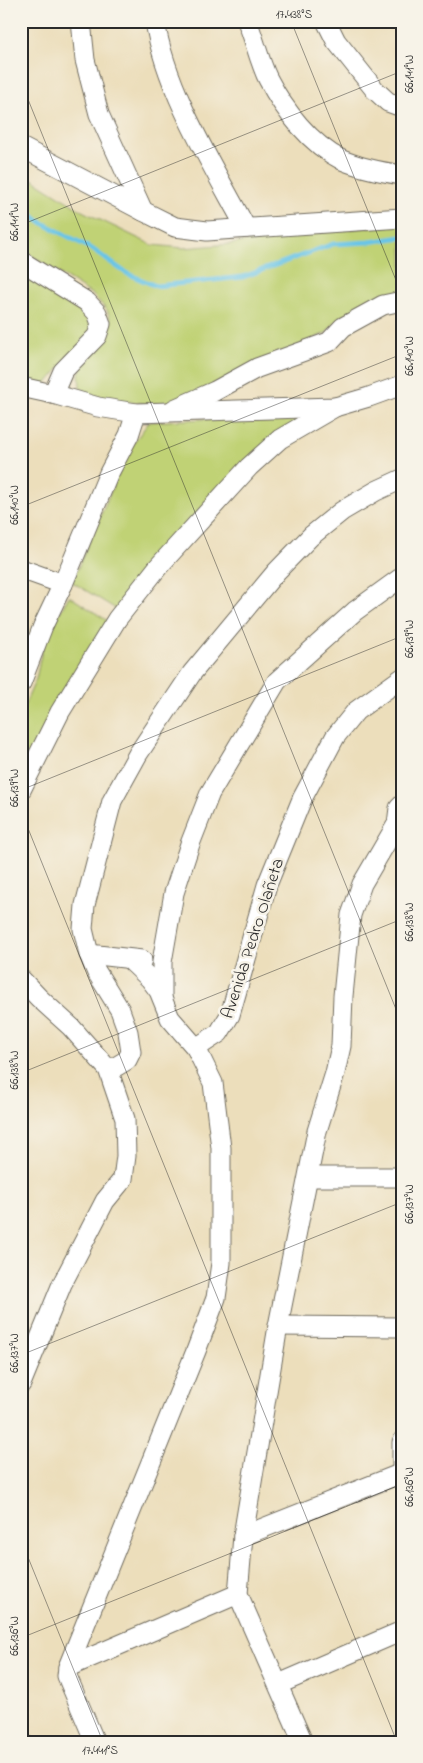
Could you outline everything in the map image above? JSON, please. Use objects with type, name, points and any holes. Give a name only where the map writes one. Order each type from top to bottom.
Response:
[{"type":"street","points":[[81,21],[85,60],[100,114],[142,211]]},
{"type":"street","points":[[155,21],[156,32],[170,75],[189,120],[246,228]]},
{"type":"street","points":[[247,21],[268,78],[286,108],[323,148],[341,159],[361,167],[402,174]]},
{"type":"street","points":[[326,21],[336,41],[376,90],[388,102],[402,106]]},
{"type":"street","points":[[21,146],[175,227],[207,231],[402,218]]},
{"type":"street","points":[[21,261],[87,302],[97,313],[101,324],[97,336],[63,371],[53,394]]},
{"type":"street","points":[[168,412],[215,391],[258,368],[329,342],[343,327],[384,305],[402,301]]},
{"type":"street","points":[[21,790],[60,712],[117,619],[158,568],[248,466],[280,439],[335,407],[402,385]]},
{"type":"street","points":[[21,387],[98,407],[136,413],[335,407]]},
{"type":"street","points":[[21,683],[43,626],[63,584],[109,473],[129,436],[136,413]]},
{"type":"street","points":[[108,1069],[127,1060],[131,1052],[129,1039],[120,1010],[96,971],[89,954],[84,929],[85,905],[112,801],[155,726],[192,673],[276,572],[311,536],[342,511],[402,478]]},
{"type":"street","points":[[21,569],[63,584]]},
{"type":"street","points":[[162,998],[162,962],[174,893],[190,844],[210,793],[278,681],[355,611],[402,577]]},
{"type":"street","name":"Avenida Pedro Olañeta","points":[[196,1048],[219,1032],[230,1015],[267,885],[302,799],[335,737],[356,711],[402,678]]},
{"type":"street","points":[[303,1742],[238,1594],[243,1536],[278,1326],[317,1131],[335,1073],[341,1046],[343,996],[352,915],[362,884],[397,824],[401,807]]},
{"type":"street","points":[[89,954],[162,962]]},
{"type":"street","points":[[95,1742],[67,1676],[68,1667],[196,1351],[216,1298],[221,1263],[221,1148],[212,1083],[196,1048],[170,1018],[162,998],[150,979],[129,959]]},
{"type":"street","points":[[21,979],[71,1027],[108,1069],[125,1118],[126,1156],[123,1178],[105,1201],[62,1284],[21,1384]]},
{"type":"street","points":[[309,1177],[402,1177]]},
{"type":"street","points":[[278,1326],[402,1327]]},
{"type":"street","points":[[243,1536],[402,1473],[402,1442]]},
{"type":"street","points":[[68,1667],[238,1594]]},
{"type":"street","points":[[279,1684],[402,1631]]},
{"type":"green space","points":[[21,172],[84,212],[152,245],[184,248],[402,224],[402,293],[385,296],[339,318],[326,333],[176,402],[162,405],[100,399],[89,396],[80,387],[79,373],[83,365],[104,343],[111,321],[107,310],[93,295],[21,249]]},
{"type":"green space","points":[[21,271],[82,308],[91,324],[92,331],[46,384],[21,380]]},
{"type":"green space","points":[[293,414],[306,415],[116,609],[72,582],[129,449],[149,422]]},
{"type":"green space","points":[[69,596],[108,621],[21,776],[21,713],[36,679],[42,650],[50,630]]},
{"type":"waterway","points":[[21,205],[39,221],[92,249],[126,273],[156,286],[243,277],[333,244],[369,242],[402,237]]}]
